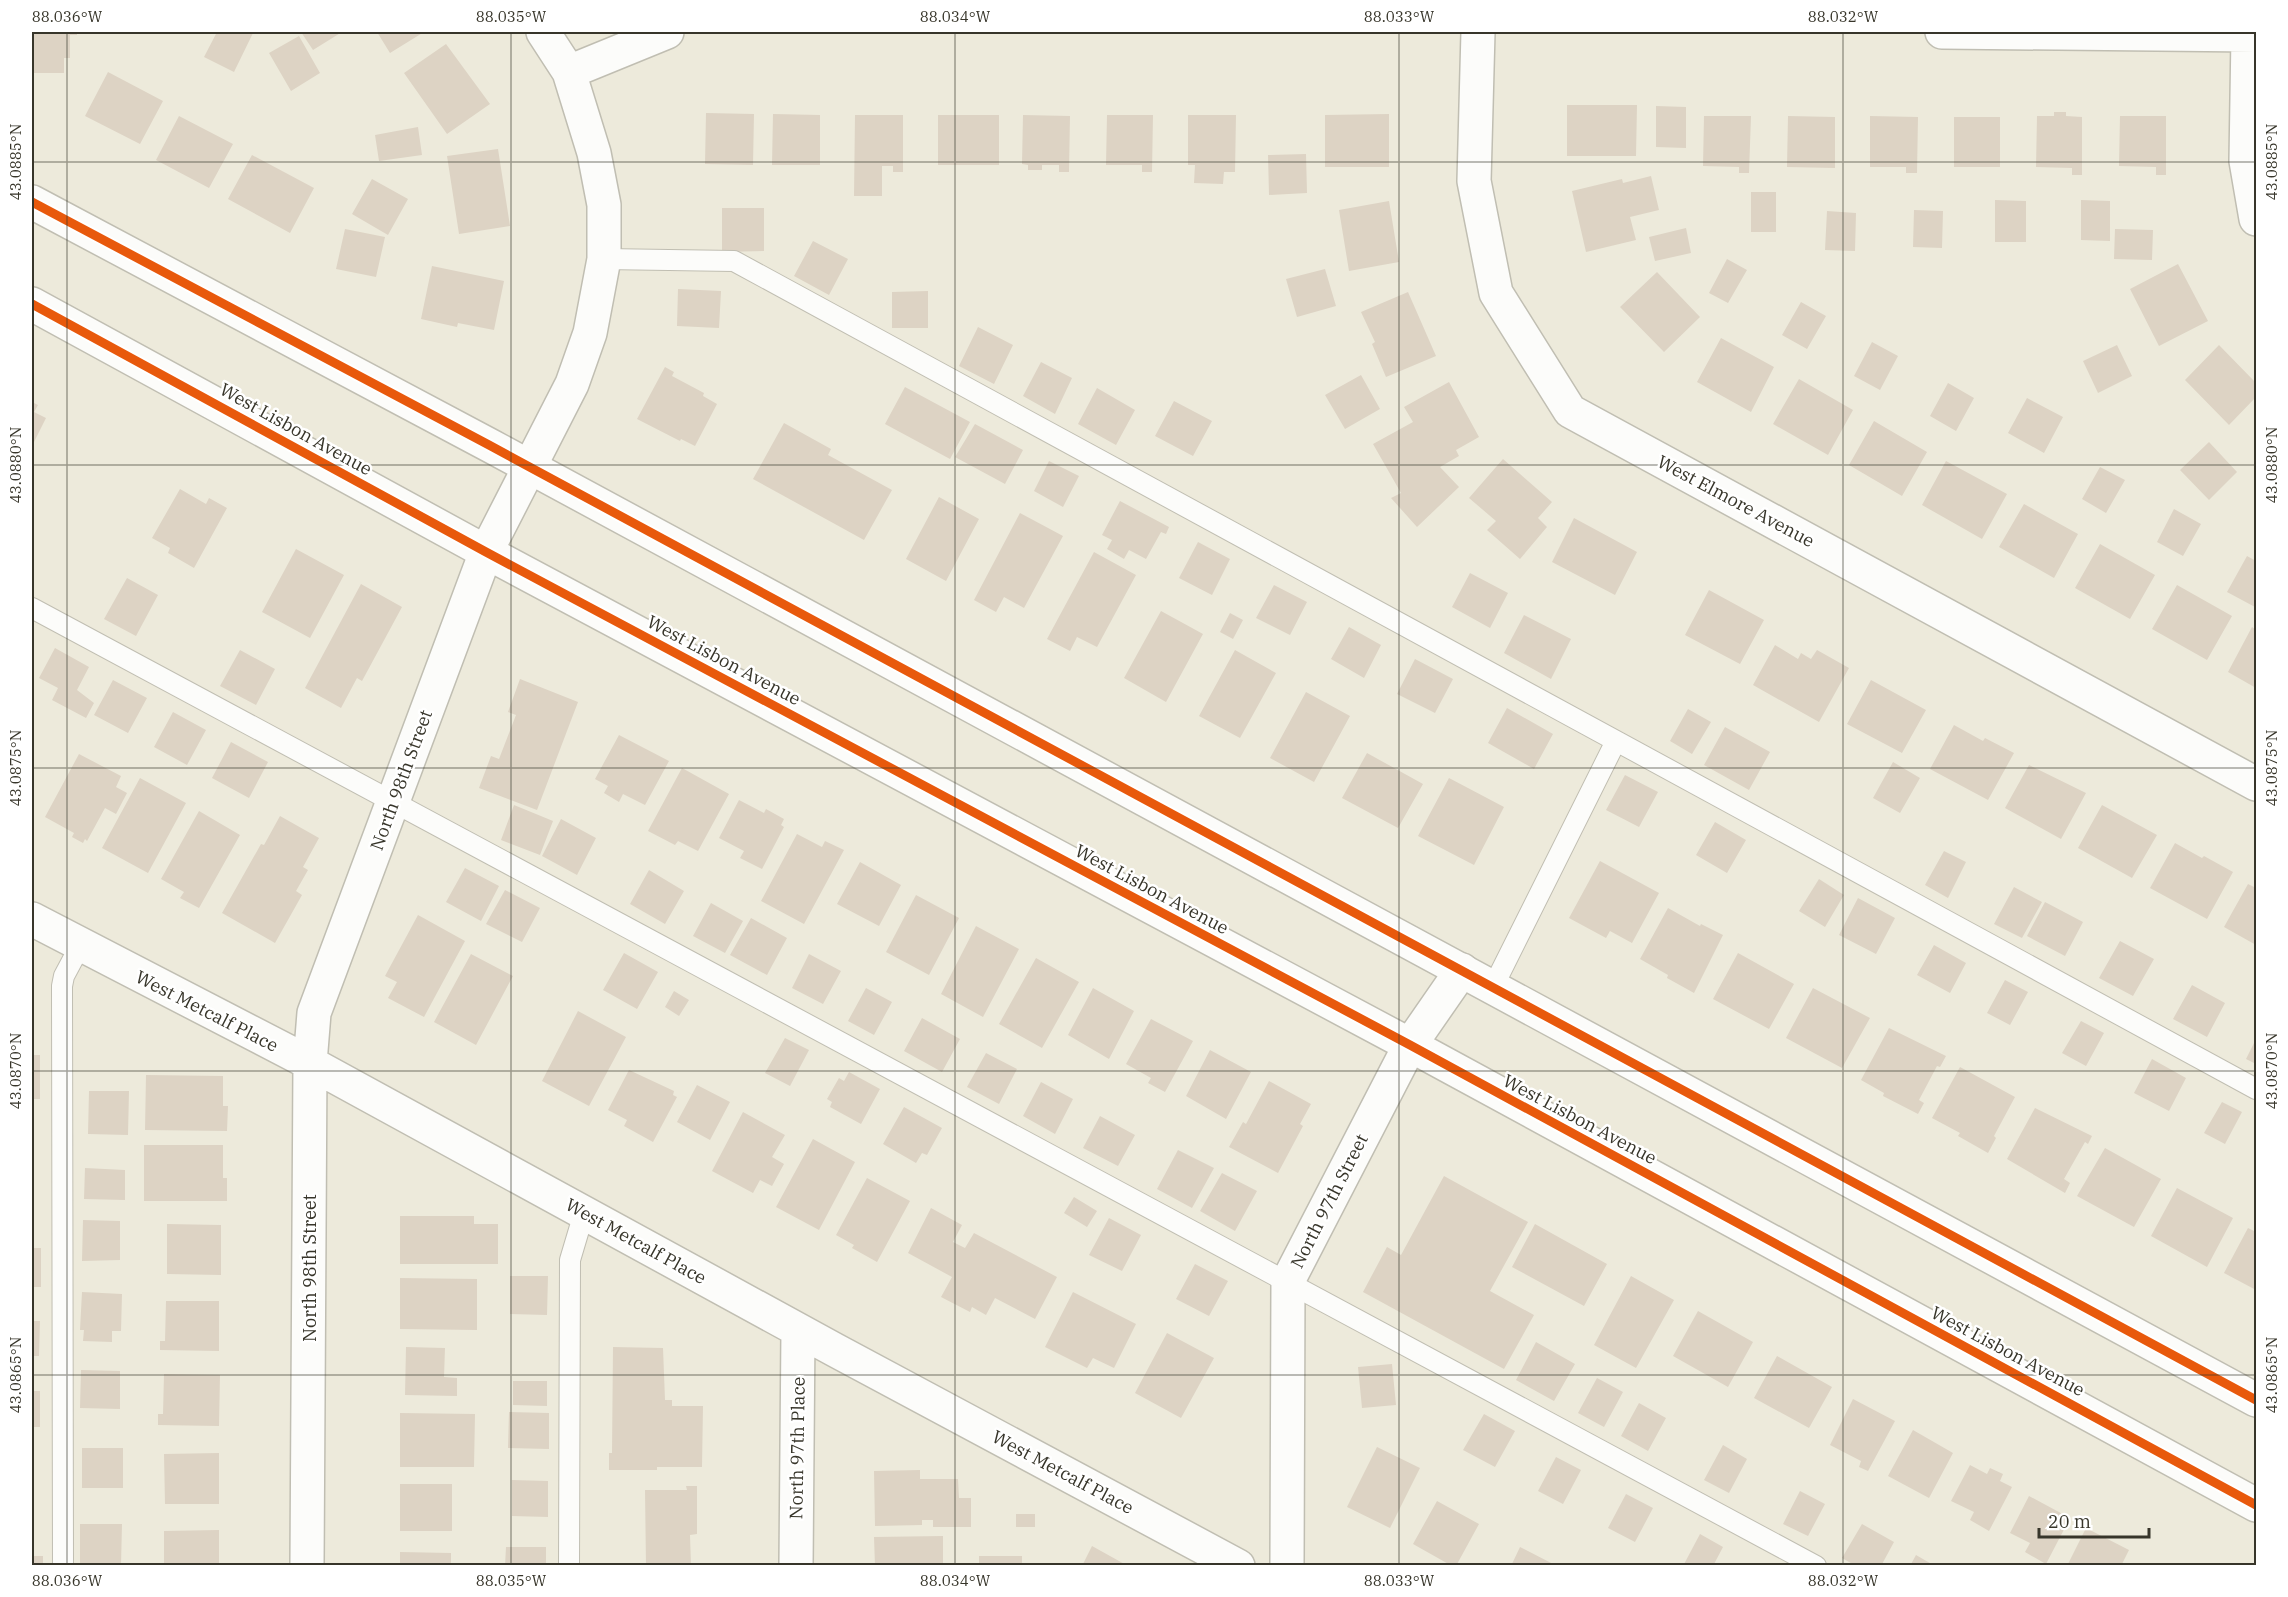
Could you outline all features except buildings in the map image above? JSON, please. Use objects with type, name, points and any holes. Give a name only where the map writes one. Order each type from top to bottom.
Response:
[{"type":"street","name":"North 98th Street","points":[[307,1566],[310,1063],[314,1013],[486,552],[576,374],[590,333],[604,259],[604,206],[594,153],[569,72],[543,32]]},
{"type":"street","points":[[569,72],[667,32]]},
{"type":"street","name":"West Elmore Avenue","points":[[1478,32],[1474,181],[1496,293],[1570,411],[2256,784]]},
{"type":"street","points":[[1942,32],[2252,34],[2246,161],[2256,219]]},
{"type":"street","points":[[32,202],[530,467],[2256,1400]]},
{"type":"street","name":"West Lisbon Avenue","points":[[32,304],[486,552],[1410,1046],[2256,1505]]},
{"type":"street","name":"West Metcalf Place","points":[[32,919],[80,946],[310,1063],[798,1330],[1238,1566]]},
{"type":"street","name":"North 97th Street","points":[[1287,1566],[1288,1281],[1410,1046],[1462,970]]},
{"type":"street","name":"North 97th Place","points":[[796,1566],[798,1330]]},
{"type":"lane","points":[[604,259],[734,261],[2256,1089]]},
{"type":"lane","points":[[32,608],[1816,1566]]},
{"type":"lane","points":[[1493,987],[1616,741]]},
{"type":"lane","points":[[63,1566],[62,986],[64,976],[80,946]]},
{"type":"lane","points":[[569,1566],[570,1260],[584,1213]]},
{"type":"cycle path","points":[[32,202],[489,445],[2256,1400]]},
{"type":"cycle path","points":[[32,304],[486,552],[1410,1045],[2256,1505]]}]
